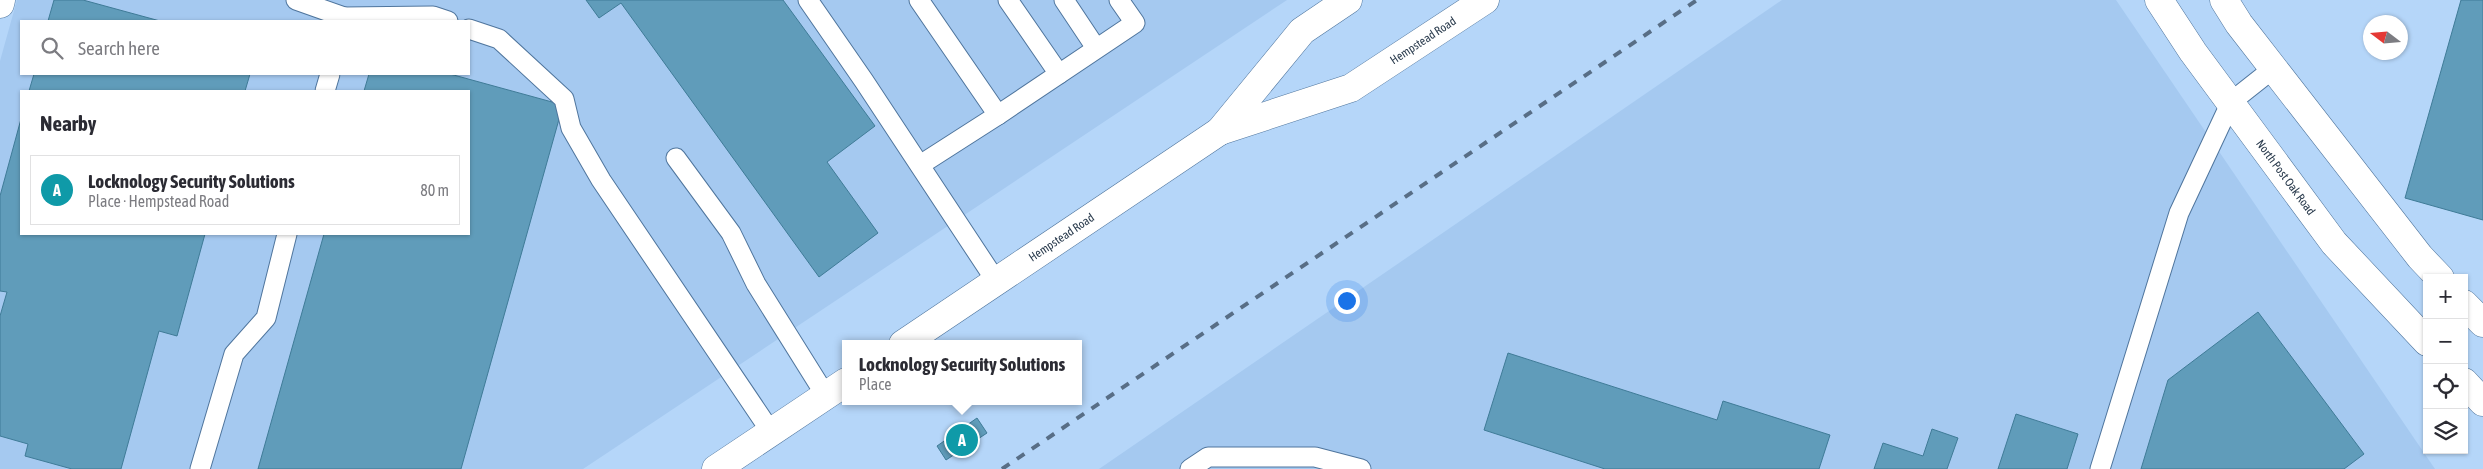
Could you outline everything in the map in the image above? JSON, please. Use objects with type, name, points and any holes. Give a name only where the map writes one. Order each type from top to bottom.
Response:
[{"type":"main road","points":[[0,4],[1,0]]},
{"type":"main road","name":"Hempstead Road","points":[[1220,131],[1302,31],[1348,0]]},
{"type":"main road","name":"Hempstead Road","points":[[909,340],[1220,131],[1351,88],[1485,0]]},
{"type":"main road","name":"North Post Oak Road","points":[[2159,0],[2334,243],[2423,338]]},
{"type":"main road","points":[[2224,0],[2420,257],[2436,274]]},
{"type":"main road","points":[[2468,308],[2483,323]]},
{"type":"main road","points":[[2468,386],[2483,402]]},
{"type":"main road","points":[[716,469],[836,389]]},
{"type":"lane","points":[[296,0],[343,19],[433,16],[445,20]]},
{"type":"lane","points":[[808,0],[996,281]]},
{"type":"lane","points":[[920,0],[998,115]]},
{"type":"lane","points":[[1008,0],[1059,74]]},
{"type":"lane","points":[[1064,0],[1096,48]]},
{"type":"lane","points":[[920,165],[1135,23],[1119,0]]},
{"type":"lane","points":[[470,29],[499,39],[564,99],[570,128],[601,180],[771,432]]},
{"type":"lane","points":[[2100,469],[2179,213],[2231,102],[2274,68]]},
{"type":"lane","points":[[325,90],[330,75]]},
{"type":"lane","points":[[676,158],[731,233],[756,284],[836,389]]},
{"type":"lane","points":[[200,469],[234,354],[266,318],[287,235]]},
{"type":"lane","points":[[1190,469],[1208,457],[1315,457],[1361,469]]},
{"type":"shaded area","points":[[17,0],[1287,0],[583,469],[0,469],[0,61]]},
{"type":"shaded area","points":[[1782,0],[2116,0],[2435,469],[1099,469]]},
{"type":"building","points":[[54,0],[83,0],[156,20],[48,20]]},
{"type":"building","points":[[586,0],[783,0],[875,126],[827,162],[878,233],[819,277],[621,3],[599,18]]},
{"type":"building","points":[[2461,0],[2483,0],[2483,220],[2405,198]]},
{"type":"building","points":[[34,75],[250,75],[245,90],[29,90]]},
{"type":"building","points":[[369,75],[454,75],[563,105],[461,469],[258,469],[324,235],[470,235],[470,90],[364,90]]},
{"type":"building","points":[[20,123],[20,235],[205,235],[177,336],[159,331],[121,469],[72,469],[25,456],[28,444],[0,436],[0,316],[7,292],[0,291],[0,196]]},
{"type":"building","points":[[2258,312],[2364,454],[2344,469],[2141,469],[2168,380]]},
{"type":"building","points":[[1508,353],[1717,420],[1723,401],[1830,435],[1819,469],[1605,469],[1484,430]]},
{"type":"building","points":[[2016,414],[2078,434],[2067,469],[1998,469]]},
{"type":"building","points":[[977,418],[987,433],[946,460],[937,446]]},
{"type":"building","points":[[1932,429],[1958,438],[1947,469],[1874,469],[1883,443],[1923,456]]},
{"type":"railway","points":[[1002,469],[1697,0]]},
{"type":"place","name":"Locknology Security Solutions","points":[[962,440]]}]
